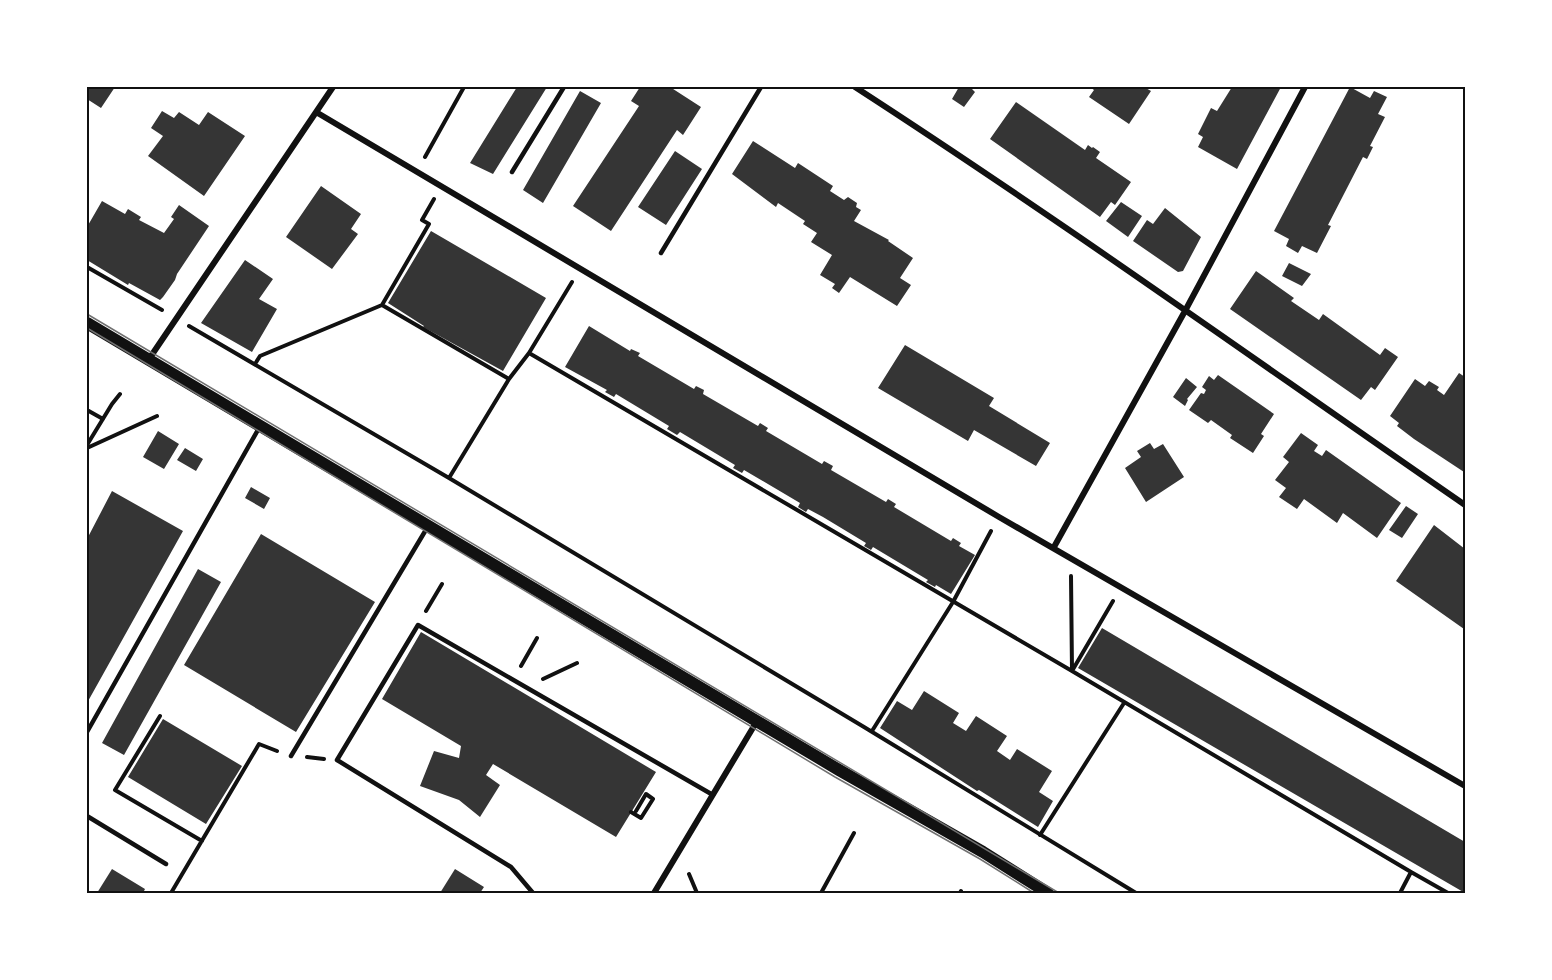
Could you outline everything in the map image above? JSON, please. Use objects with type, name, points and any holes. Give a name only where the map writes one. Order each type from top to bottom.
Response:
[{"type":"main road","points":[[87,322],[758,721],[983,852],[1048,893]]},
{"type":"street","points":[[148,360],[333,87]]},
{"type":"street","points":[[855,87],[1099,249],[1465,505]]},
{"type":"street","points":[[1054,547],[1185,311],[1305,87]]},
{"type":"street","points":[[316,112],[999,517],[1465,786]]},
{"type":"street","points":[[654,893],[758,721]]},
{"type":"lane","points":[[512,172],[564,87]]},
{"type":"lane","points":[[661,253],[761,87]]},
{"type":"lane","points":[[87,732],[260,425]]},
{"type":"lane","points":[[291,756],[429,526]]},
{"type":"lane","points":[[532,893],[511,867],[337,760],[418,625],[713,795]]},
{"type":"lane","points":[[87,816],[166,864]]},
{"type":"path","points":[[425,156],[464,87]]},
{"type":"path","points":[[255,364],[260,356],[382,305],[429,224],[422,220],[441,186]]},
{"type":"path","points":[[87,267],[449,478],[872,731],[1136,893]]},
{"type":"path","points":[[449,478],[580,269]]},
{"type":"path","points":[[382,305],[509,379]]},
{"type":"path","points":[[529,353],[1448,893]]},
{"type":"path","points":[[87,447],[120,394]]},
{"type":"path","points":[[87,410],[103,419]]},
{"type":"path","points":[[87,447],[157,416]]},
{"type":"path","points":[[872,731],[953,602],[999,517]]},
{"type":"path","points":[[1070,557],[1072,671]]},
{"type":"path","points":[[432,600],[442,584]]},
{"type":"path","points":[[1072,671],[1121,588]]},
{"type":"path","points":[[516,676],[537,639]]},
{"type":"path","points":[[525,686],[578,663]]},
{"type":"path","points":[[1040,835],[1124,703]]},
{"type":"path","points":[[160,716],[115,790],[202,841]]},
{"type":"path","points":[[171,893],[259,744]]},
{"type":"path","points":[[646,794],[653,799],[641,818],[633,812],[646,794]]},
{"type":"path","points":[[821,893],[854,833]]},
{"type":"path","points":[[1400,893],[1411,872]]},
{"type":"path","points":[[689,874],[698,893]]},
{"type":"building","points":[[87,87],[115,87],[101,108],[87,99]]},
{"type":"building","points":[[517,87],[547,87],[493,174],[470,163]]},
{"type":"building","points":[[640,87],[670,87],[701,107],[683,135],[677,130],[611,231],[573,206],[639,106],[631,101]]},
{"type":"building","points":[[959,87],[973,87],[975,92],[964,107],[952,99]]},
{"type":"building","points":[[1090,87],[1144,87],[1151,91],[1129,124],[1089,97],[1094,90]]},
{"type":"building","points":[[1232,87],[1281,87],[1237,169],[1198,147],[1203,137],[1198,134],[1211,108],[1217,111]]},
{"type":"building","points":[[1350,87],[1370,98],[1374,91],[1387,97],[1378,114],[1385,117],[1370,146],[1373,147],[1367,159],[1363,157],[1328,225],[1331,226],[1317,253],[1302,246],[1298,253],[1286,246],[1289,239],[1274,231]]},
{"type":"building","points":[[580,91],[601,103],[543,203],[523,190]]},
{"type":"building","points":[[1016,102],[1085,150],[1088,145],[1093,147],[1100,152],[1096,158],[1131,182],[1115,205],[1111,202],[1100,217],[990,139]]},
{"type":"building","points":[[162,111],[174,118],[179,112],[199,125],[208,112],[245,136],[204,196],[148,156],[163,136],[151,128]]},
{"type":"building","points":[[753,141],[795,168],[798,163],[833,186],[830,191],[844,200],[848,197],[857,203],[856,207],[861,210],[854,221],[889,240],[913,258],[900,278],[911,285],[897,306],[850,277],[839,293],[832,288],[835,284],[820,275],[832,255],[811,242],[817,233],[803,224],[805,221],[778,203],[776,207],[732,174]]},
{"type":"building","points":[[675,151],[702,169],[666,225],[638,207]]},
{"type":"building","points":[[321,186],[361,214],[351,229],[358,234],[332,269],[286,237]]},
{"type":"building","points":[[102,201],[125,214],[128,209],[141,217],[139,220],[164,233],[174,219],[171,217],[179,205],[209,226],[160,300],[129,283],[128,285],[87,260],[87,227]]},
{"type":"building","points":[[1121,202],[1142,216],[1128,237],[1106,221]]},
{"type":"building","points":[[1165,208],[1201,237],[1183,271],[1178,272],[1133,241],[1147,220],[1153,224]]},
{"type":"building","points":[[431,231],[546,298],[503,371],[423,327],[388,303]]},
{"type":"building","points":[[245,260],[273,279],[259,299],[277,309],[252,352],[201,323]]},
{"type":"building","points":[[1289,263],[1311,274],[1302,286],[1282,276]]},
{"type":"building","points":[[1256,271],[1294,298],[1291,301],[1319,320],[1323,314],[1380,355],[1385,348],[1398,357],[1375,390],[1371,387],[1361,400],[1230,309]]},
{"type":"building","points":[[589,326],[630,351],[631,349],[640,353],[638,356],[694,389],[696,386],[704,390],[703,394],[758,426],[760,423],[768,428],[766,431],[822,464],[824,461],[833,466],[831,470],[886,502],[888,499],[896,504],[894,507],[951,541],[953,538],[961,543],[959,546],[975,555],[951,594],[926,582],[928,580],[873,547],[871,550],[864,546],[866,543],[823,517],[808,509],[806,512],[798,507],[800,503],[744,470],[742,473],[733,468],[735,465],[680,432],[677,435],[667,429],[669,426],[616,394],[614,397],[605,392],[607,390],[565,367]]},
{"type":"building","points":[[905,345],[994,398],[989,406],[1050,443],[1036,466],[974,430],[968,441],[878,388]]},
{"type":"building","points":[[1459,373],[1465,377],[1464,472],[1414,439],[1397,426],[1399,423],[1390,416],[1415,379],[1425,386],[1429,381],[1439,387],[1437,390],[1444,395]]},
{"type":"building","points":[[1218,375],[1274,414],[1261,434],[1264,436],[1253,453],[1230,438],[1232,435],[1211,420],[1208,423],[1189,410],[1201,393],[1204,394],[1206,390],[1202,387],[1209,376],[1214,380]]},
{"type":"building","points":[[1186,378],[1197,387],[1187,399],[1185,406],[1173,397]]},
{"type":"building","points":[[158,431],[179,444],[164,469],[143,457]]},
{"type":"building","points":[[1301,433],[1318,445],[1314,451],[1322,456],[1326,450],[1401,503],[1377,538],[1343,513],[1337,523],[1304,499],[1297,509],[1279,497],[1286,488],[1275,480],[1289,462],[1283,457]]},
{"type":"building","points":[[1150,443],[1154,449],[1163,444],[1184,477],[1146,502],[1125,468],[1141,457],[1137,451]]},
{"type":"building","points":[[185,448],[203,459],[196,471],[177,460]]},
{"type":"building","points":[[251,487],[270,498],[264,509],[245,498]]},
{"type":"building","points":[[112,491],[183,531],[87,703],[87,539]]},
{"type":"building","points":[[1406,506],[1418,514],[1402,538],[1389,530]]},
{"type":"building","points":[[1434,525],[1465,549],[1464,629],[1396,581]]},
{"type":"building","points":[[261,534],[375,602],[296,732],[184,665]]},
{"type":"building","points":[[198,569],[221,582],[124,755],[102,743]]},
{"type":"building","points":[[1102,628],[1465,842],[1465,893],[1078,668]]},
{"type":"building","points":[[421,632],[656,772],[616,837],[493,764],[486,775],[500,785],[480,817],[459,800],[420,786],[434,751],[459,758],[461,746],[382,699]]},
{"type":"building","points":[[924,691],[959,713],[953,723],[966,731],[976,716],[1007,736],[997,751],[1010,760],[1017,749],[1052,771],[1039,792],[1053,801],[1038,827],[979,790],[977,791],[880,728],[897,701],[912,710]]},
{"type":"building","points":[[163,719],[242,766],[206,824],[128,777]]},
{"type":"building","points":[[112,869],[145,889],[143,893],[97,893]]},
{"type":"building","points":[[455,869],[484,887],[480,893],[440,893]]},
{"type":"tram line","points":[[87,314],[1059,893]]},
{"type":"tram line","points":[[87,328],[835,777],[980,859],[1034,893]]}]
